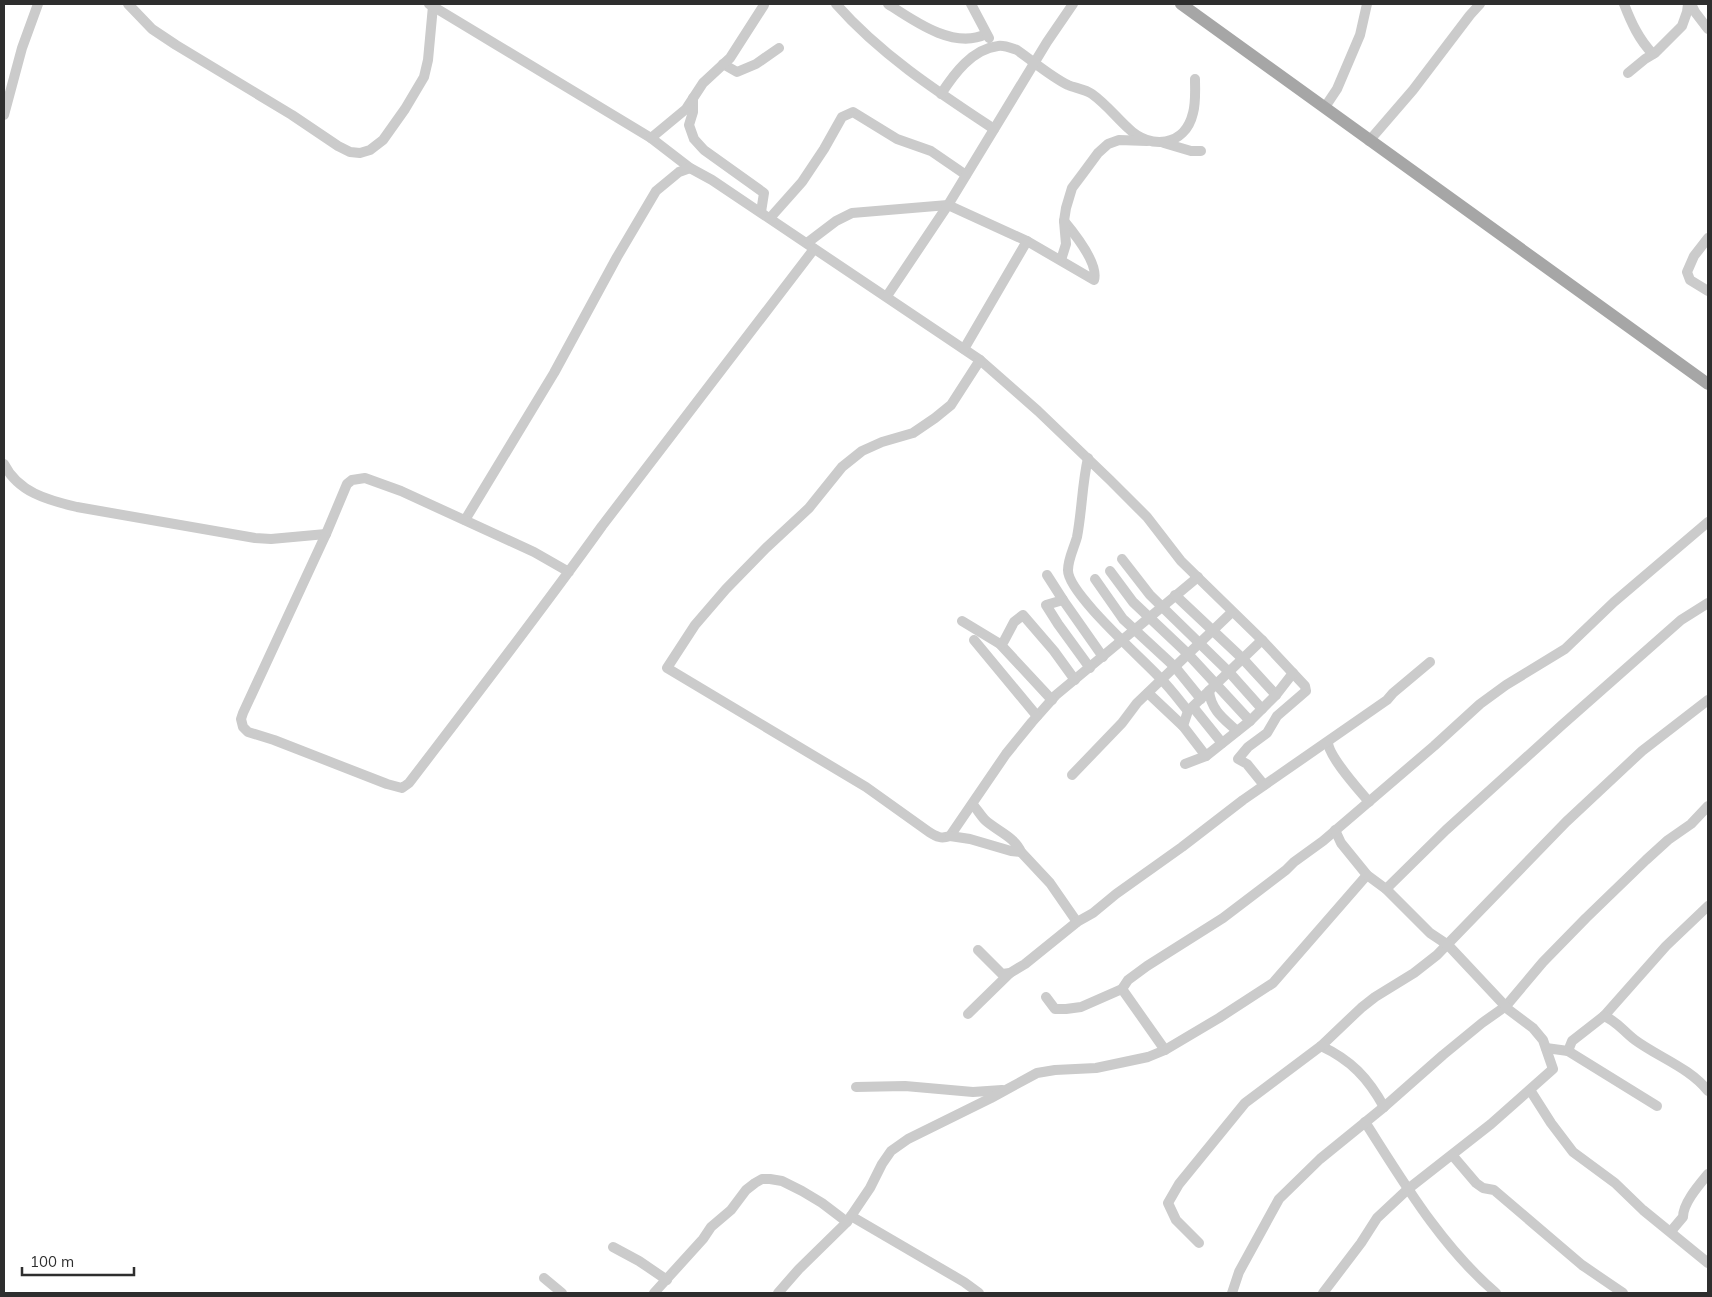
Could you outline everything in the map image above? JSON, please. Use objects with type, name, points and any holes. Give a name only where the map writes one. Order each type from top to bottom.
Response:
[{"type":"main road","points":[[1181,4],[1708,384]]},
{"type":"street","points":[[4,115],[22,48],[38,4]]},
{"type":"street","points":[[128,4],[152,29],[176,45],[338,146],[350,152],[360,153],[370,150],[383,140],[405,109],[424,77],[428,60],[430,5],[651,138],[690,168],[712,180],[887,296],[980,360],[1038,411],[1147,517],[1176,555],[1302,682],[1306,691],[1277,716],[1267,733],[1248,747],[1238,759],[1247,764],[1264,785]]},
{"type":"street","points":[[836,4],[869,38],[941,94],[994,129]]},
{"type":"street","points":[[888,4],[915,22],[950,36],[963,39],[979,38],[986,34]]},
{"type":"street","points":[[971,4],[993,47]]},
{"type":"street","points":[[887,296],[948,205],[1035,62],[1073,4]]},
{"type":"street","points":[[1326,107],[1337,89],[1360,35],[1367,4]]},
{"type":"street","points":[[1370,140],[1413,90],[1470,14],[1480,4]]},
{"type":"street","points":[[1624,4],[1641,41],[1653,54]]},
{"type":"street","points":[[1628,73],[1653,54],[1682,26],[1690,4]]},
{"type":"street","points":[[1690,4],[1708,29]]},
{"type":"street","points":[[651,138],[686,109],[703,83],[730,58],[764,5]]},
{"type":"street","points":[[941,94],[952,77],[968,61],[984,50],[999,46],[1017,50],[1068,85],[1091,93],[1114,112],[1129,130],[1150,141]]},
{"type":"street","points":[[723,64],[737,72],[756,64],[779,48]]},
{"type":"street","points":[[1164,143],[1176,139],[1187,128],[1193,114],[1196,79]]},
{"type":"street","points":[[693,97],[693,112],[689,124],[694,139],[704,150],[764,192],[760,212]]},
{"type":"street","points":[[770,218],[802,182],[842,117],[854,112],[898,139],[931,151],[966,175]]},
{"type":"street","points":[[1061,260],[1066,244],[1064,221],[1072,188],[1098,153],[1108,144],[1118,140],[1150,141],[1191,151],[1201,151]]},
{"type":"street","points":[[465,520],[554,373],[612,264],[656,190],[679,172],[690,168]]},
{"type":"street","points":[[569,572],[534,552],[401,491],[365,478],[352,480],[347,484],[326,534],[243,713],[243,726],[248,732],[402,788],[409,783],[542,610],[602,526],[811,246],[836,221],[852,213],[948,205],[1027,241],[1094,280],[1096,274],[1083,246],[1064,221]]},
{"type":"street","points":[[1708,238],[1694,256],[1687,272],[1690,280],[1708,291]]},
{"type":"street","points":[[964,349],[1027,241]]},
{"type":"street","points":[[980,360],[950,405],[934,418],[913,433],[882,442],[862,451],[842,467],[809,508],[766,548],[695,625],[666,668],[866,786],[933,835],[944,838],[950,836],[970,839],[1011,851],[1021,852]]},
{"type":"street","points":[[1088,458],[1083,479],[1082,507],[1077,536],[1068,571],[1070,579],[1090,607],[1117,638],[1123,641],[1222,743]]},
{"type":"street","points":[[4,464],[11,476],[22,488],[53,502],[255,538],[271,539],[326,534]]},
{"type":"street","points":[[1046,997],[1055,1009],[1081,1008],[1122,989],[1128,980],[1147,966],[1223,918],[1324,841],[1480,704],[1506,685],[1565,649],[1614,602],[1708,522]]},
{"type":"street","points":[[1122,559],[1150,595],[1229,672],[1262,709]]},
{"type":"street","points":[[1110,571],[1133,602],[1188,654],[1208,692],[1215,711],[1237,731]]},
{"type":"street","points":[[1047,574],[1062,600],[1103,657]]},
{"type":"street","points":[[950,836],[1006,754],[1036,716],[1161,606],[1198,577]]},
{"type":"street","points":[[1096,579],[1112,604],[1134,631],[1175,667],[1250,721]]},
{"type":"street","points":[[1175,595],[1214,630],[1276,695]]},
{"type":"street","points":[[1062,600],[1046,605],[1063,632],[1090,668]]},
{"type":"street","points":[[1386,889],[1446,830],[1562,725],[1681,620],[1708,603]]},
{"type":"street","points":[[1072,775],[1122,723],[1137,703],[1232,612]]},
{"type":"street","points":[[1000,644],[1004,641],[1014,622],[1023,615],[1054,651],[1075,680]]},
{"type":"street","points":[[962,621],[1000,644],[1052,700]]},
{"type":"street","points":[[974,640],[1036,716]]},
{"type":"street","points":[[1183,726],[1190,709],[1262,640]]},
{"type":"street","points":[[968,1014],[1010,973],[1025,964],[1077,922],[1092,913],[1264,785],[1387,700],[1430,662]]},
{"type":"street","points":[[1186,764],[1206,756],[1250,721],[1276,695],[1294,673]]},
{"type":"street","points":[[1148,693],[1174,716],[1206,756]]},
{"type":"street","points":[[1199,1243],[1176,1220],[1168,1203],[1178,1184],[1245,1103],[1321,1046],[1375,997],[1414,973],[1448,944],[1501,887],[1566,822],[1642,751],[1708,700]]},
{"type":"street","points":[[1174,716],[1179,712],[1190,709]]},
{"type":"street","points":[[1328,742],[1334,757],[1369,802]]},
{"type":"street","points":[[973,804],[985,820],[1002,831],[1050,883],[1077,922]]},
{"type":"street","points":[[1232,1293],[1239,1272],[1279,1199],[1320,1159],[1384,1107],[1455,1045],[1506,1006],[1542,962],[1586,918],[1646,860],[1668,840],[1691,824],[1708,806]]},
{"type":"street","points":[[1322,1293],[1361,1243],[1377,1218],[1408,1189],[1453,1156],[1553,1069],[1543,1040],[1533,1028],[1506,1006],[1448,944],[1430,933],[1386,889],[1367,875],[1341,843],[1335,830]]},
{"type":"street","points":[[778,1293],[849,1219],[870,1188],[891,1151],[908,1139],[1044,1071],[1096,1068],[1148,1057],[1164,1050],[1236,1008],[1272,983],[1367,875]]},
{"type":"street","points":[[1568,1051],[1572,1041],[1604,1016],[1666,946],[1708,906]]},
{"type":"street","points":[[978,950],[1002,974],[1010,973]]},
{"type":"street","points":[[1122,989],[1164,1050]]},
{"type":"street","points":[[1604,1016],[1612,1020],[1634,1040],[1693,1076],[1708,1092]]},
{"type":"street","points":[[1321,1046],[1340,1055],[1353,1066],[1366,1080],[1384,1107]]},
{"type":"street","points":[[1546,1048],[1568,1051],[1657,1106]]},
{"type":"street","points":[[856,1087],[905,1086],[973,1092],[1005,1090]]},
{"type":"street","points":[[1530,1090],[1551,1123],[1573,1152],[1614,1183],[1708,1262]]},
{"type":"street","points":[[1365,1122],[1408,1189],[1456,1254],[1475,1275],[1496,1293]]},
{"type":"street","points":[[1453,1156],[1476,1184],[1483,1188],[1494,1190],[1582,1265],[1623,1293]]},
{"type":"street","points":[[1673,1234],[1672,1230],[1683,1217],[1688,1201],[1708,1174]]},
{"type":"street","points":[[654,1293],[703,1239],[711,1227],[731,1210],[746,1190],[755,1183],[770,1179],[802,1191],[849,1219],[956,1277],[980,1293]]},
{"type":"street","points":[[614,1247],[640,1261],[667,1280]]},
{"type":"street","points":[[544,1278],[562,1293]]}]
